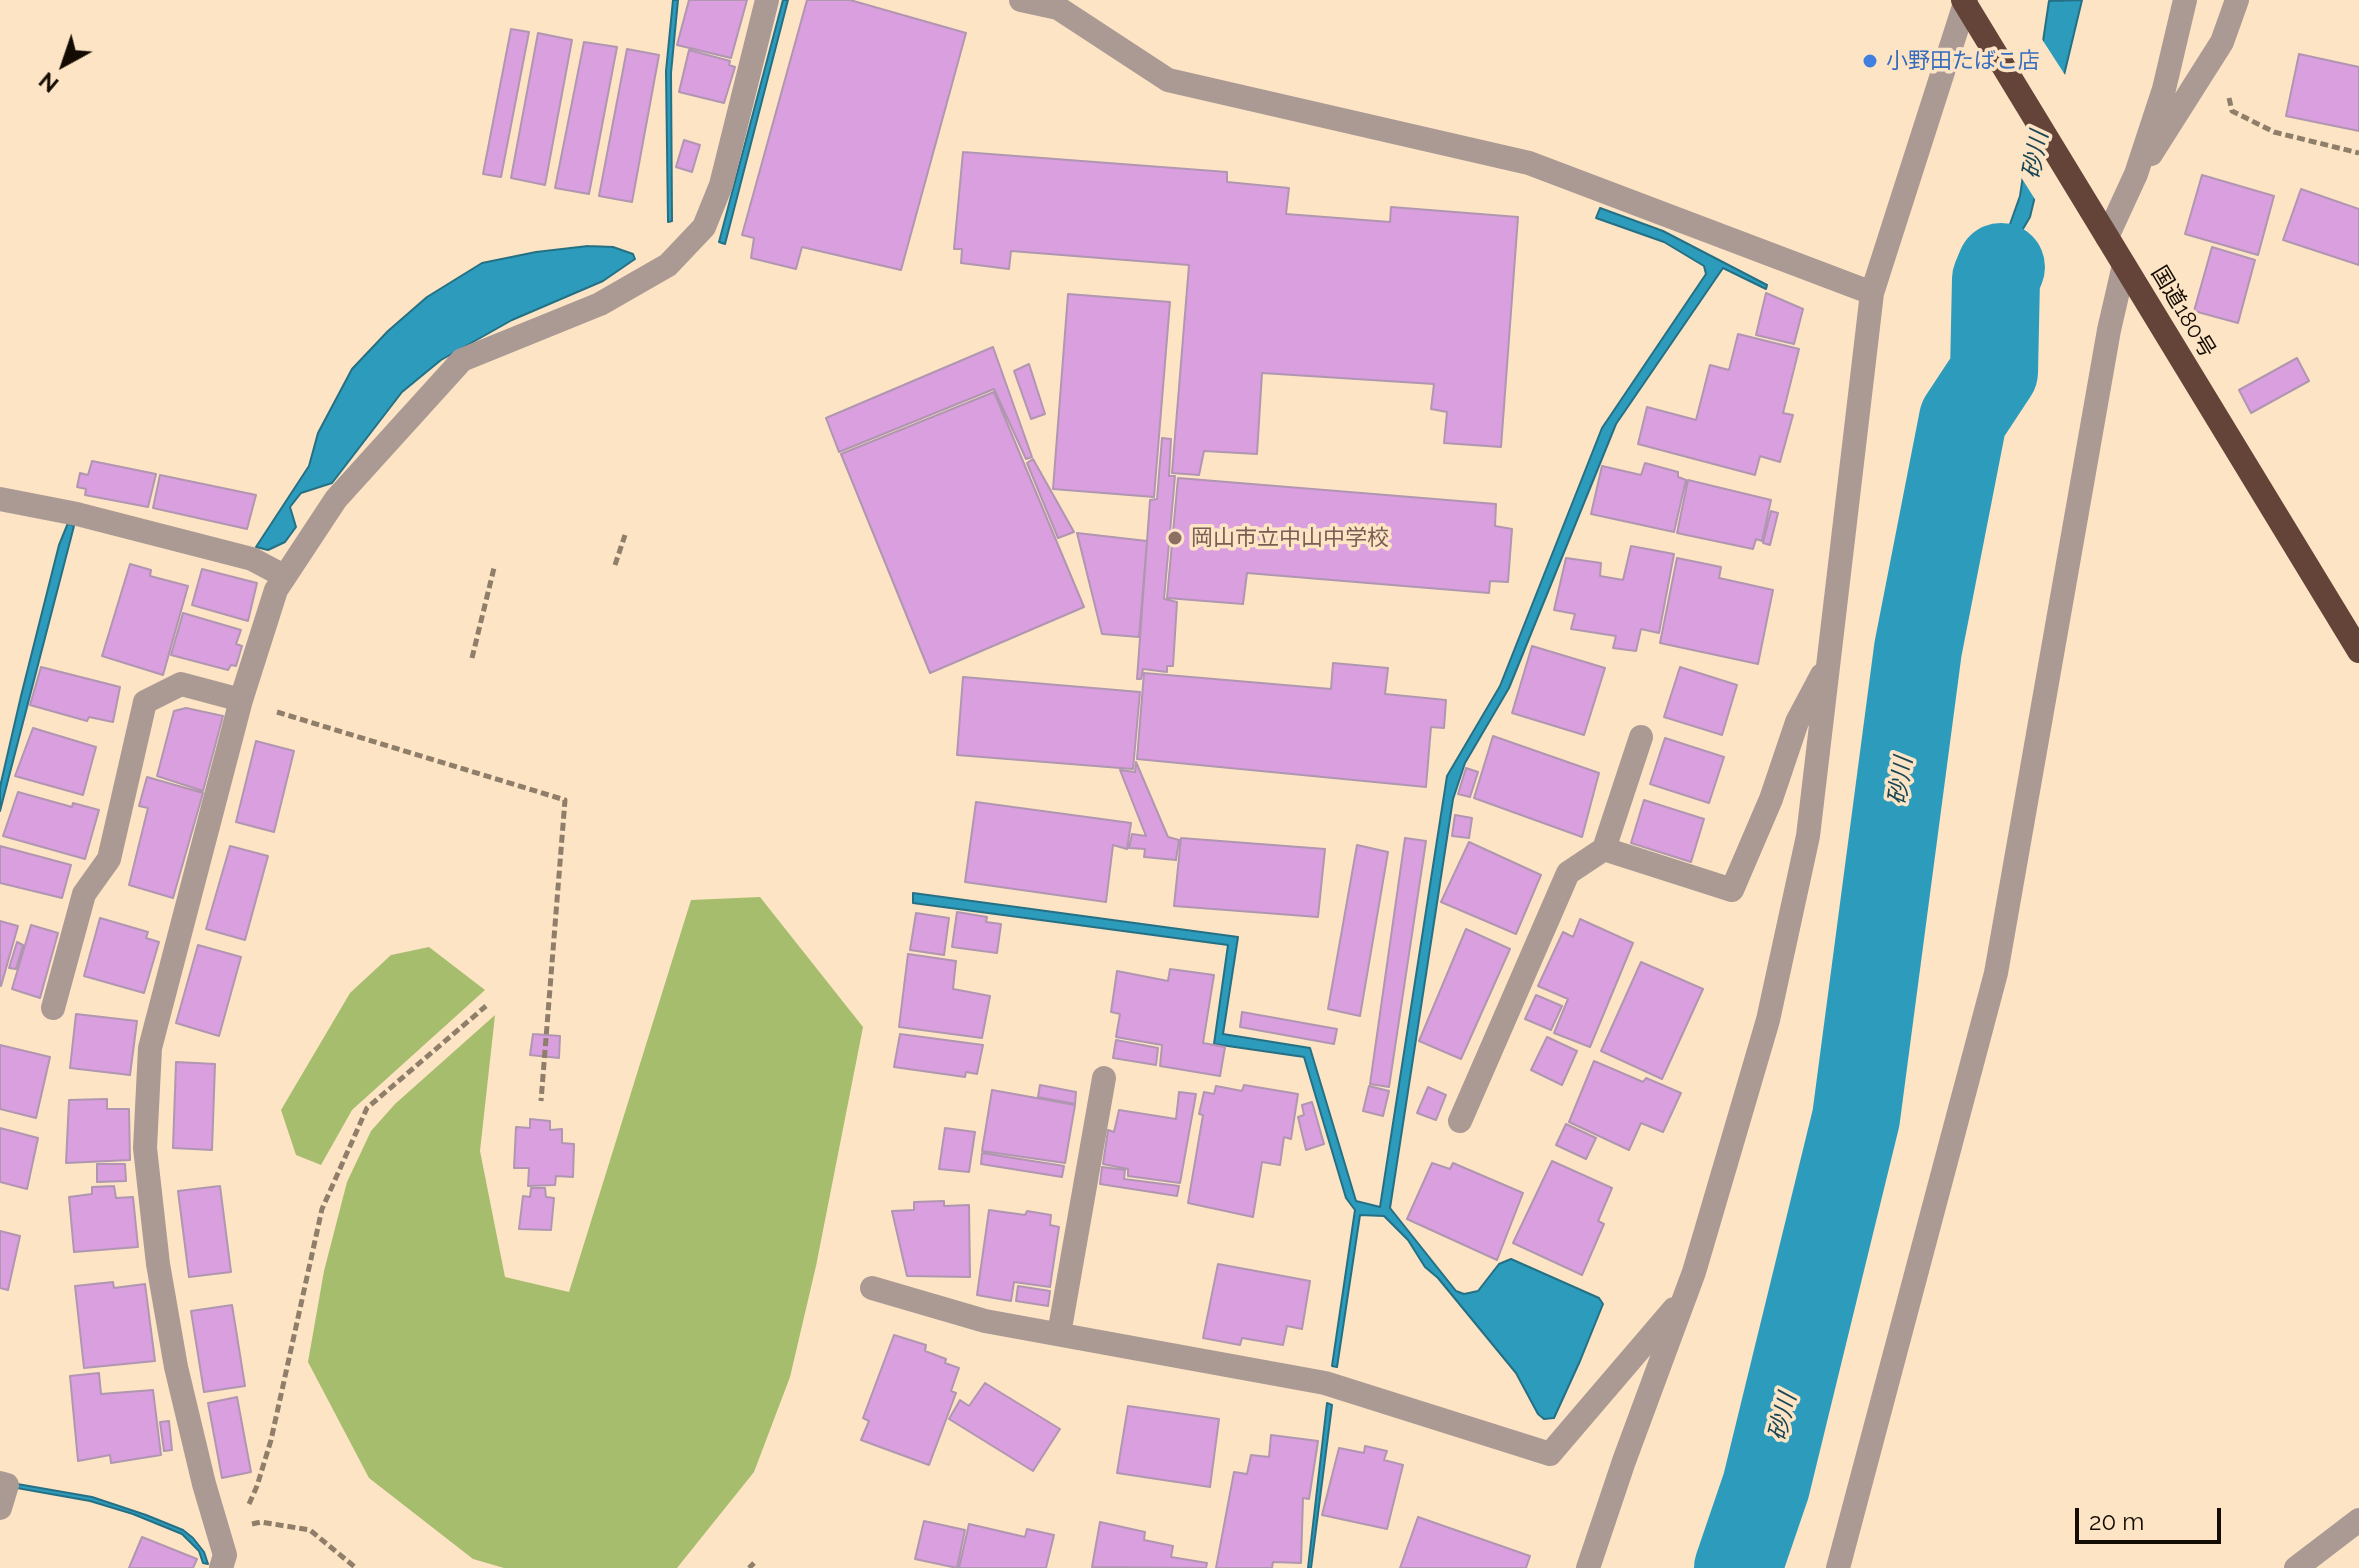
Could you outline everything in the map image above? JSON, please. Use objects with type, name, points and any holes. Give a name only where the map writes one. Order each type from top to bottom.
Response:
[{"type":"highway","name":"国道180号","points":[[1965,2],[2359,651]]},
{"type":"street","points":[[223,1562],[176,1367],[158,1264],[145,1148],[150,1048],[241,700],[276,590],[336,499],[462,360],[600,304],[668,265],[704,227],[721,185],[767,0]]},
{"type":"street","points":[[1021,0],[1058,8],[1168,80],[1529,163],[1872,293]]},
{"type":"street","points":[[2107,237],[2136,174],[2164,89],[2185,0]]},
{"type":"street","points":[[2136,174],[2174,121],[2222,42],[2237,0]]},
{"type":"street","points":[[1588,1568],[1685,1295],[1768,1020],[1808,836],[1872,293],[1965,2]]},
{"type":"street","points":[[1838,1568],[1996,973],[2109,330],[2124,265]]},
{"type":"street","points":[[0,499],[77,514],[252,559],[284,576]]},
{"type":"street","points":[[1604,849],[1732,890],[1771,799],[1797,722],[1829,662]]},
{"type":"street","points":[[53,1008],[84,894],[109,859],[145,702],[181,684],[241,700]]},
{"type":"street","points":[[1460,1121],[1568,873],[1604,849],[1641,737]]},
{"type":"street","points":[[1059,1334],[1104,1078]]},
{"type":"street","points":[[872,1288],[985,1321],[1325,1383],[1550,1454],[1685,1295]]},
{"type":"street","points":[[0,1483],[7,1485],[0,1508]]},
{"type":"street","points":[[2296,1568],[2359,1520]]},
{"type":"path","points":[[2222,42],[2225,81],[2232,111],[2274,132],[2359,153]]},
{"type":"path","points":[[615,565],[625,535]]},
{"type":"path","points":[[472,658],[494,568]]},
{"type":"path","points":[[241,700],[565,800],[541,1101]]},
{"type":"path","points":[[223,1562],[257,1486],[271,1440],[322,1209],[367,1108],[486,1006]]},
{"type":"path","points":[[238,1528],[261,1522],[310,1530],[356,1568]]},
{"type":"green space","points":[[760,897],[863,1027],[816,1266],[790,1377],[754,1472],[677,1568],[504,1568],[473,1559],[369,1478],[308,1362],[324,1271],[347,1182],[371,1131],[395,1104],[495,1015],[480,1151],[505,1277],[569,1292],[691,900]]},
{"type":"green space","points":[[429,947],[485,990],[352,1110],[321,1165],[296,1155],[281,1110],[350,993],[391,955]]},
{"type":"water","points":[[673,0],[678,0],[671,73],[672,221],[668,222],[666,71]]},
{"type":"water","points":[[783,0],[788,0],[725,244],[719,242]]},
{"type":"water","points":[[2082,0],[2030,217],[2007,256],[2002,273],[2017,358],[2004,404],[1980,381],[1986,339],[1983,300],[2020,196],[2049,1]]},
{"type":"water","points":[[1600,208],[1663,231],[1767,285],[1766,289],[1723,268],[1616,424],[1509,688],[1465,763],[1453,799],[1390,1208],[1456,1291],[1464,1294],[1478,1291],[1499,1264],[1511,1259],[1599,1298],[1603,1304],[1580,1361],[1554,1418],[1544,1419],[1538,1414],[1516,1373],[1438,1278],[1425,1267],[1408,1240],[1384,1216],[1360,1215],[1337,1367],[1332,1366],[1355,1210],[1346,1198],[1304,1057],[1214,1044],[1228,945],[913,903],[913,893],[1238,937],[1223,1034],[1310,1048],[1356,1201],[1380,1207],[1447,776],[1500,686],[1602,428],[1706,274],[1704,266],[1664,242],[1596,218]]},
{"type":"water","points":[[588,246],[613,247],[633,254],[635,259],[603,281],[512,320],[441,360],[402,392],[332,483],[301,493],[290,507],[296,527],[285,542],[268,550],[256,547],[309,466],[318,433],[352,369],[388,331],[427,297],[482,263]]},
{"type":"water","points":[[68,523],[74,526],[0,811],[0,787],[21,696],[59,545]]},
{"type":"water","points":[[1327,1403],[1332,1405],[1311,1568],[1308,1568]]},
{"type":"water","points":[[0,1481],[92,1497],[146,1515],[183,1530],[204,1552],[208,1564],[203,1563],[199,1551],[182,1534],[133,1514],[90,1501],[0,1485]]},
{"type":"pier","points":[[2038,33],[2067,78],[2038,204],[2019,174]]},
{"type":"building","points":[[689,0],[747,0],[731,58],[677,45]]},
{"type":"building","points":[[807,0],[850,0],[966,33],[901,270],[802,247],[796,269],[751,258],[754,238],[742,235]]},
{"type":"building","points":[[511,29],[529,32],[501,177],[483,174]]},
{"type":"building","points":[[538,33],[572,40],[545,185],[511,178]]},
{"type":"building","points":[[584,42],[617,47],[589,194],[555,188]]},
{"type":"building","points":[[627,49],[659,55],[632,202],[599,196]]},
{"type":"building","points":[[689,50],[730,61],[729,65],[735,67],[724,103],[679,92]]},
{"type":"building","points":[[2299,54],[2359,67],[2359,131],[2286,116]]},
{"type":"building","points":[[684,140],[700,145],[692,172],[676,167]]},
{"type":"building","points":[[963,152],[1227,172],[1227,182],[1289,188],[1286,214],[1390,222],[1391,207],[1518,217],[1501,447],[1444,443],[1447,412],[1431,409],[1434,384],[1262,373],[1257,454],[1204,451],[1199,475],[1172,473],[1189,265],[1011,251],[1009,269],[961,263],[962,249],[954,249]]},
{"type":"building","points":[[2202,175],[2274,196],[2258,255],[2185,234]]},
{"type":"building","points":[[2301,189],[2359,209],[2359,265],[2283,240]]},
{"type":"building","points":[[2212,247],[2255,260],[2238,323],[2194,311]]},
{"type":"building","points":[[1766,293],[1803,309],[1794,344],[1756,335]]},
{"type":"building","points":[[1068,294],[1170,302],[1154,497],[1053,489]]},
{"type":"building","points":[[1738,334],[1799,349],[1783,413],[1793,415],[1780,462],[1760,456],[1755,475],[1638,444],[1647,407],[1696,420],[1710,365],[1729,370]]},
{"type":"building","points":[[993,347],[1032,457],[1026,459],[994,389],[839,452],[826,418]]},
{"type":"building","points":[[2297,358],[2309,381],[2251,413],[2239,390]]},
{"type":"building","points":[[1029,364],[1045,414],[1031,419],[1014,371]]},
{"type":"building","points":[[994,392],[1084,607],[930,673],[841,454]]},
{"type":"building","points":[[1162,438],[1171,439],[1169,476],[1175,476],[1164,599],[1177,602],[1173,666],[1167,666],[1167,672],[1143,669],[1141,679],[1137,679],[1150,500],[1157,499]]},
{"type":"building","points":[[1033,459],[1074,532],[1058,538],[1027,463]]},
{"type":"building","points":[[92,461],[156,474],[148,507],[85,495],[86,489],[77,487],[80,473],[88,475]]},
{"type":"building","points":[[1645,463],[1678,472],[1678,477],[1686,480],[1674,532],[1591,514],[1602,466],[1641,475]]},
{"type":"building","points":[[160,475],[256,495],[247,529],[153,508]]},
{"type":"building","points":[[1178,478],[1496,504],[1495,526],[1512,529],[1508,582],[1490,581],[1489,593],[1247,573],[1243,604],[1167,598]]},
{"type":"building","points":[[1688,480],[1771,500],[1762,541],[1756,539],[1753,549],[1677,533]]},
{"type":"building","points":[[1771,511],[1778,513],[1770,545],[1763,543]]},
{"type":"building","points":[[1077,533],[1147,541],[1139,637],[1102,634]]},
{"type":"building","points":[[1631,546],[1674,554],[1659,633],[1641,629],[1636,651],[1613,648],[1616,636],[1571,629],[1575,614],[1554,610],[1566,558],[1601,563],[1600,576],[1623,580]]},
{"type":"building","points":[[1677,558],[1721,567],[1719,578],[1773,590],[1758,664],[1660,643]]},
{"type":"building","points":[[130,564],[151,570],[150,576],[188,586],[163,675],[102,656]]},
{"type":"building","points":[[202,569],[257,583],[248,621],[192,605]]},
{"type":"building","points":[[183,613],[241,630],[236,644],[242,646],[236,666],[231,665],[228,670],[171,655]]},
{"type":"building","points":[[1532,646],[1605,668],[1584,735],[1512,713]]},
{"type":"building","points":[[1333,663],[1388,668],[1385,694],[1446,700],[1444,728],[1431,727],[1426,787],[1137,759],[1144,673],[1331,689]]},
{"type":"building","points":[[41,667],[120,687],[113,722],[89,717],[87,721],[30,705]]},
{"type":"building","points":[[1680,667],[1737,685],[1722,735],[1664,717]]},
{"type":"building","points":[[963,677],[1140,692],[1133,769],[957,755]]},
{"type":"building","points":[[186,708],[223,716],[203,791],[157,776],[174,711]]},
{"type":"building","points":[[33,728],[96,747],[83,795],[15,776]]},
{"type":"building","points":[[1493,736],[1599,773],[1582,837],[1474,798]]},
{"type":"building","points":[[1665,738],[1724,757],[1709,803],[1650,784]]},
{"type":"building","points":[[256,741],[294,751],[274,832],[236,822]]},
{"type":"building","points":[[1136,762],[1168,837],[1179,840],[1176,860],[1144,857],[1145,849],[1129,848],[1132,834],[1146,836],[1120,770],[1135,772]]},
{"type":"building","points":[[1466,768],[1478,772],[1470,797],[1458,794]]},
{"type":"building","points":[[147,777],[203,793],[173,898],[129,885],[148,808],[139,806]]},
{"type":"building","points":[[18,792],[72,807],[73,803],[99,810],[85,859],[3,836]]},
{"type":"building","points":[[1644,800],[1704,819],[1691,862],[1631,843]]},
{"type":"building","points":[[976,802],[1131,823],[1127,849],[1113,845],[1106,902],[965,882]]},
{"type":"building","points":[[1455,815],[1472,818],[1469,838],[1452,836]]},
{"type":"building","points":[[1181,838],[1325,849],[1318,917],[1174,906]]},
{"type":"building","points":[[1405,838],[1426,841],[1389,1087],[1370,1084]]},
{"type":"building","points":[[1469,842],[1541,875],[1516,934],[1441,902]]},
{"type":"building","points":[[1357,845],[1388,852],[1360,1016],[1328,1009]]},
{"type":"building","points":[[0,846],[71,865],[62,898],[0,883]]},
{"type":"building","points":[[230,846],[268,856],[245,940],[206,929]]},
{"type":"building","points":[[957,912],[987,917],[986,922],[1001,924],[997,953],[952,947]]},
{"type":"building","points":[[916,913],[949,918],[944,955],[910,950]]},
{"type":"building","points":[[100,918],[148,932],[146,938],[159,942],[144,993],[84,976]]},
{"type":"building","points":[[1580,919],[1633,943],[1590,1047],[1554,1033],[1568,999],[1538,986],[1563,932],[1573,937]]},
{"type":"building","points":[[0,921],[18,926],[1,986],[0,985]]},
{"type":"building","points":[[31,925],[58,933],[40,998],[12,989]]},
{"type":"building","points":[[1466,929],[1510,949],[1461,1059],[1419,1041]]},
{"type":"building","points":[[17,942],[23,945],[16,969],[9,968]]},
{"type":"building","points":[[198,945],[241,957],[219,1036],[176,1023]]},
{"type":"building","points":[[908,954],[956,961],[953,989],[990,996],[982,1038],[899,1027]]},
{"type":"building","points":[[1641,962],[1703,989],[1662,1079],[1601,1051]]},
{"type":"building","points":[[1170,969],[1214,975],[1203,1043],[1225,1047],[1220,1076],[1160,1066],[1162,1045],[1116,1037],[1120,1014],[1111,1012],[1117,971],[1168,981]]},
{"type":"building","points":[[1536,995],[1562,1006],[1551,1030],[1525,1019]]},
{"type":"building","points":[[1242,1012],[1337,1029],[1334,1044],[1240,1027]]},
{"type":"building","points":[[76,1014],[137,1021],[130,1075],[70,1068]]},
{"type":"building","points":[[533,1034],[560,1036],[559,1058],[530,1055]]},
{"type":"building","points":[[900,1034],[983,1045],[977,1074],[966,1072],[965,1077],[894,1067]]},
{"type":"building","points":[[1547,1037],[1577,1051],[1562,1085],[1531,1070]]},
{"type":"building","points":[[1116,1040],[1158,1048],[1156,1065],[1113,1058]]},
{"type":"building","points":[[0,1045],[50,1057],[36,1118],[0,1109]]},
{"type":"building","points":[[1594,1061],[1643,1082],[1646,1078],[1681,1093],[1663,1132],[1641,1123],[1629,1150],[1569,1122]]},
{"type":"building","points":[[176,1062],[215,1064],[212,1150],[173,1148]]},
{"type":"building","points":[[1040,1085],[1076,1092],[1075,1104],[1038,1097]]},
{"type":"building","points":[[1244,1085],[1298,1094],[1291,1139],[1284,1137],[1280,1165],[1262,1162],[1253,1217],[1188,1203],[1204,1092],[1214,1094],[1216,1086],[1242,1091]]},
{"type":"building","points":[[1369,1086],[1389,1091],[1383,1116],[1363,1111]]},
{"type":"building","points":[[1428,1087],[1446,1095],[1436,1120],[1417,1113]]},
{"type":"building","points":[[992,1090],[1075,1105],[1065,1163],[982,1151]]},
{"type":"building","points":[[1179,1092],[1196,1094],[1180,1183],[1128,1176],[1128,1169],[1103,1164],[1108,1130],[1114,1132],[1119,1110],[1176,1119]]},
{"type":"building","points":[[107,1099],[107,1109],[129,1109],[130,1160],[66,1163],[69,1100]]},
{"type":"building","points":[[1312,1102],[1324,1144],[1306,1150],[1298,1117],[1304,1115],[1302,1105]]},
{"type":"building","points":[[530,1119],[550,1121],[550,1130],[562,1129],[562,1143],[574,1144],[573,1177],[556,1176],[555,1185],[528,1186],[529,1168],[514,1168],[516,1127],[530,1128]]},
{"type":"building","points":[[1566,1124],[1596,1138],[1586,1159],[1556,1145]]},
{"type":"building","points":[[0,1128],[38,1138],[27,1189],[0,1182]]},
{"type":"building","points":[[945,1128],[975,1132],[969,1172],[939,1169]]},
{"type":"building","points":[[982,1153],[1064,1166],[1062,1177],[981,1164]]},
{"type":"building","points":[[1552,1161],[1612,1188],[1598,1221],[1604,1224],[1582,1275],[1513,1243]]},
{"type":"building","points":[[1432,1163],[1450,1169],[1453,1163],[1523,1193],[1497,1260],[1407,1219]]},
{"type":"building","points":[[97,1164],[125,1164],[126,1181],[97,1182]]},
{"type":"building","points":[[1102,1167],[1125,1170],[1124,1179],[1179,1186],[1177,1196],[1100,1184]]},
{"type":"building","points":[[114,1186],[116,1198],[133,1197],[138,1247],[74,1252],[69,1197],[92,1194],[92,1187]]},
{"type":"building","points":[[220,1186],[231,1272],[189,1277],[178,1191]]},
{"type":"building","points":[[531,1188],[545,1188],[546,1197],[554,1198],[551,1230],[519,1229],[523,1196],[530,1197]]},
{"type":"building","points":[[944,1201],[944,1206],[969,1205],[970,1277],[907,1276],[892,1211],[914,1210],[914,1202]]},
{"type":"building","points":[[989,1210],[1051,1215],[1050,1225],[1059,1227],[1050,1287],[1014,1282],[1011,1301],[977,1295]]},
{"type":"building","points":[[0,1231],[20,1236],[8,1290],[0,1288]]},
{"type":"building","points":[[1218,1264],[1310,1281],[1302,1329],[1287,1326],[1283,1345],[1242,1338],[1240,1345],[1203,1338]]},
{"type":"building","points":[[113,1282],[114,1288],[145,1284],[155,1361],[84,1368],[75,1286]]},
{"type":"building","points":[[1018,1286],[1050,1291],[1048,1306],[1016,1301]]},
{"type":"building","points":[[232,1305],[245,1386],[204,1392],[191,1311]]},
{"type":"building","points":[[894,1335],[926,1345],[925,1351],[959,1368],[951,1391],[956,1393],[929,1465],[861,1440],[869,1421],[863,1418]]},
{"type":"building","points":[[99,1373],[101,1394],[153,1390],[161,1455],[111,1463],[110,1455],[78,1461],[70,1376]]},
{"type":"building","points":[[985,1383],[1060,1429],[1033,1471],[949,1419],[960,1400],[969,1406]]},
{"type":"building","points":[[237,1397],[251,1472],[222,1478],[208,1403]]},
{"type":"building","points":[[1128,1406],[1219,1419],[1210,1487],[1117,1473]]},
{"type":"building","points":[[169,1421],[172,1450],[164,1451],[160,1422]]},
{"type":"building","points":[[1271,1435],[1318,1441],[1309,1499],[1303,1498],[1301,1563],[1273,1562],[1272,1568],[1216,1568],[1234,1472],[1247,1474],[1251,1455],[1269,1457]]},
{"type":"building","points":[[1365,1446],[1387,1451],[1384,1460],[1403,1465],[1387,1529],[1322,1515],[1339,1448],[1364,1453]]},
{"type":"building","points":[[1418,1517],[1530,1556],[1526,1568],[1400,1568]]},
{"type":"building","points":[[924,1521],[965,1530],[957,1568],[915,1559]]},
{"type":"building","points":[[1100,1522],[1145,1532],[1144,1540],[1173,1546],[1171,1557],[1207,1563],[1206,1568],[1092,1567]]},
{"type":"building","points":[[969,1524],[1025,1537],[1027,1529],[1054,1535],[1046,1568],[959,1568]]},
{"type":"building","points":[[142,1537],[197,1559],[193,1568],[129,1568]]},
{"type":"waterway","name":"砂川","points":[[1738,1568],[1766,1486],[1856,1118],[1918,649],[1963,419],[1994,372],[1996,279],[2001,267]]},
{"type":"place","name":"小野田たばこ店","points":[[1870,61]]},
{"type":"place","name":"岡山市立中山中学校","points":[[1175,538]]}]
